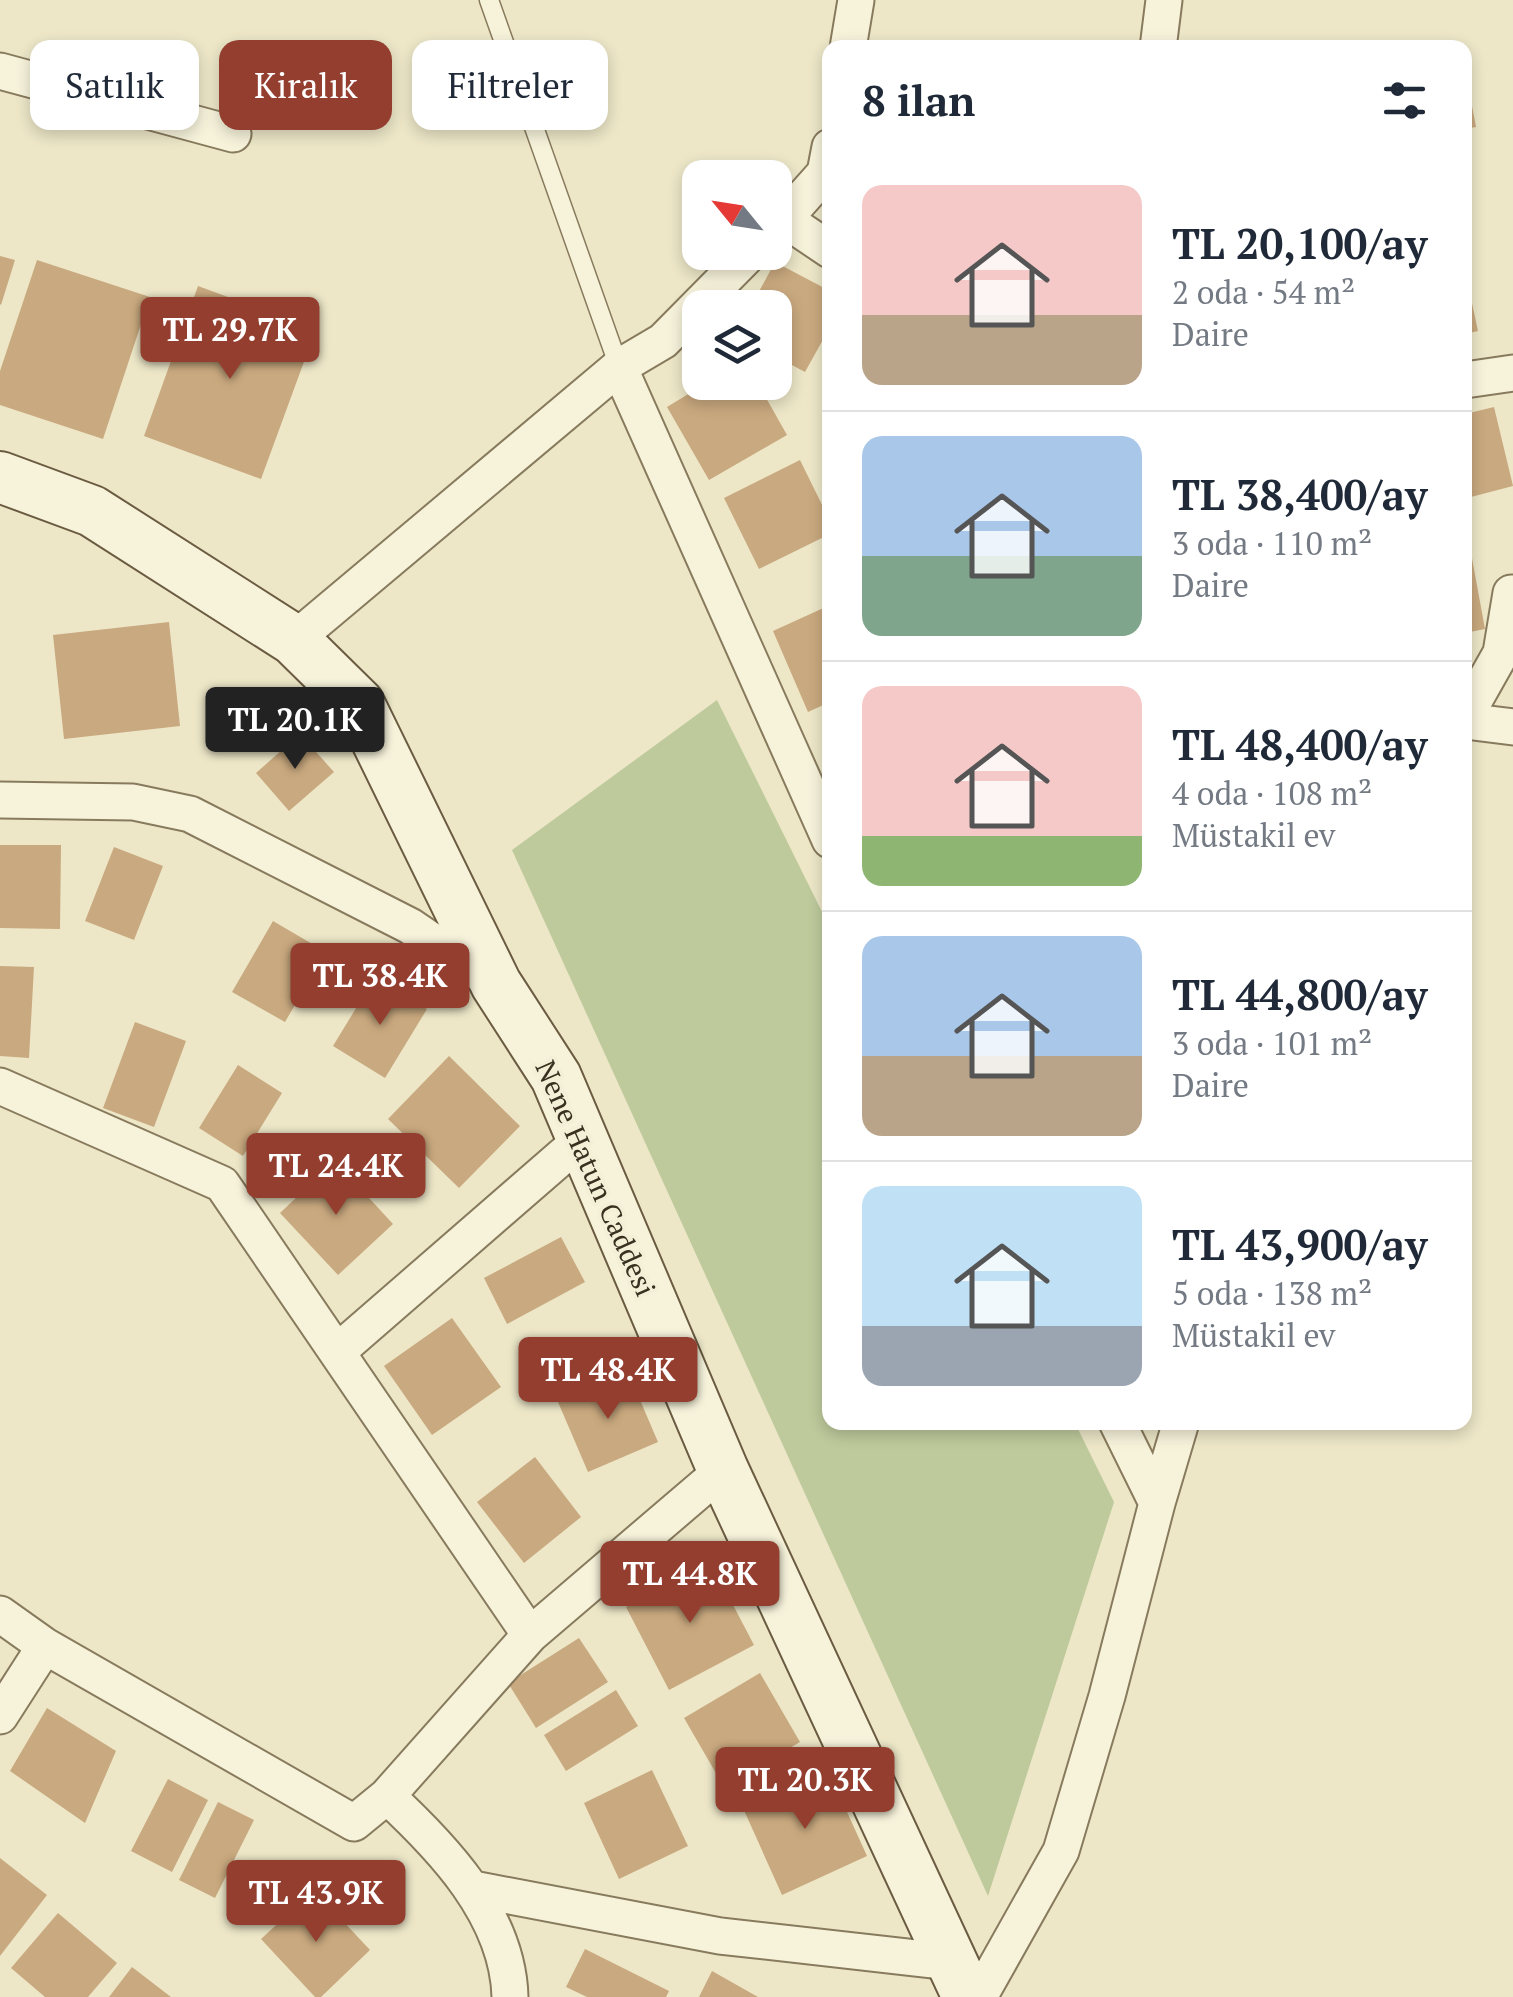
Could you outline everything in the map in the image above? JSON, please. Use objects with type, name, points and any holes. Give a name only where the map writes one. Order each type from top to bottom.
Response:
[{"type":"street","points":[[849,40],[856,0]]},
{"type":"street","points":[[1159,40],[1164,0]]},
{"type":"street","points":[[0,71],[233,134]]},
{"type":"street","points":[[792,210],[822,176]]},
{"type":"street","points":[[792,231],[822,246]]},
{"type":"street","points":[[294,640],[619,367],[663,341],[733,270]]},
{"type":"street","points":[[619,367],[822,822]]},
{"type":"street","points":[[1472,379],[1513,373]]},
{"type":"street","name":"Nene Hatun Caddesi","points":[[1,483],[92,511],[294,640],[359,704],[496,984],[556,1076],[724,1470],[966,1985]]},
{"type":"street","points":[[1472,706],[1501,653],[1511,593]]},
{"type":"street","points":[[1472,720],[1513,727]]},
{"type":"street","points":[[0,800],[133,802],[190,814],[410,926],[496,984]]},
{"type":"street","points":[[0,1086],[222,1184],[530,1635]]},
{"type":"street","points":[[337,1352],[581,1140]]},
{"type":"street","points":[[1122,1430],[1157,1503]]},
{"type":"street","points":[[472,1889],[966,1985],[1061,1851],[1108,1696],[1180,1430]]},
{"type":"street","points":[[0,1614],[45,1646],[354,1823],[386,1796],[530,1635],[724,1470]]},
{"type":"street","points":[[0,1716],[45,1646]]},
{"type":"street","points":[[386,1796],[425,1831],[472,1889],[497,1938],[510,1997]]},
{"type":"lane","points":[[489,0],[619,367]]},
{"type":"green space","points":[[717,700],[822,912],[822,1430],[1078,1430],[1114,1502],[988,1896],[512,850]]},
{"type":"building","points":[[0,256],[15,260],[1,305],[0,304]]},
{"type":"building","points":[[37,260],[150,297],[103,439],[0,405],[0,371]]},
{"type":"building","points":[[771,270],[790,270],[822,287],[822,341],[805,372],[792,365],[792,290],[760,290]]},
{"type":"building","points":[[198,286],[316,329],[261,479],[144,436]]},
{"type":"building","points":[[1472,303],[1478,331],[1472,332]]},
{"type":"building","points":[[682,398],[767,400],[787,435],[709,480],[667,407]]},
{"type":"building","points":[[1494,407],[1513,486],[1472,497],[1472,412]]},
{"type":"building","points":[[800,460],[822,505],[822,538],[759,569],[724,498]]},
{"type":"building","points":[[1472,558],[1485,629],[1472,632]]},
{"type":"building","points":[[822,609],[822,706],[808,712],[773,631]]},
{"type":"building","points":[[169,622],[180,726],[64,739],[53,635]]},
{"type":"building","points":[[300,734],[334,772],[289,811],[256,773]]},
{"type":"building","points":[[0,845],[61,845],[60,929],[0,928]]},
{"type":"building","points":[[114,847],[163,866],[134,940],[85,921]]},
{"type":"building","points":[[273,921],[326,952],[285,1022],[232,992]]},
{"type":"building","points":[[0,966],[34,967],[29,1058],[0,1056]]},
{"type":"building","points":[[375,977],[427,1009],[385,1078],[333,1046]]},
{"type":"building","points":[[135,1022],[186,1041],[154,1127],[103,1108]]},
{"type":"building","points":[[449,1056],[520,1126],[459,1188],[388,1119]]},
{"type":"building","points":[[238,1065],[282,1093],[243,1156],[199,1128]]},
{"type":"building","points":[[335,1161],[393,1224],[338,1275],[280,1213]]},
{"type":"building","points":[[561,1237],[585,1282],[507,1324],[484,1278]]},
{"type":"building","points":[[452,1318],[501,1387],[432,1435],[384,1366]]},
{"type":"building","points":[[628,1372],[658,1442],[588,1472],[558,1402]]},
{"type":"building","points":[[535,1457],[581,1517],[524,1563],[477,1502]]},
{"type":"building","points":[[711,1563],[754,1645],[669,1690],[626,1607]]},
{"type":"building","points":[[579,1638],[608,1682],[536,1728],[508,1683]]},
{"type":"building","points":[[760,1673],[800,1742],[724,1787],[684,1718]]},
{"type":"building","points":[[616,1690],[638,1726],[566,1771],[544,1735]]},
{"type":"building","points":[[47,1708],[116,1751],[85,1823],[10,1771]]},
{"type":"building","points":[[652,1770],[688,1846],[619,1879],[584,1803]]},
{"type":"building","points":[[828,1770],[867,1856],[782,1895],[743,1808]]},
{"type":"building","points":[[168,1779],[208,1800],[172,1872],[131,1851]]},
{"type":"building","points":[[218,1802],[254,1820],[215,1898],[179,1880]]},
{"type":"building","points":[[0,1858],[47,1895],[0,1956]]},
{"type":"building","points":[[314,1890],[370,1950],[321,1997],[315,1997],[261,1939]]},
{"type":"building","points":[[58,1913],[117,1963],[88,1997],[45,1997],[11,1968]]},
{"type":"building","points":[[585,1949],[669,1991],[666,1997],[587,1997],[566,1987]]},
{"type":"building","points":[[132,1967],[171,1997],[109,1997]]},
{"type":"building","points":[[712,1971],[758,1997],[699,1997]]}]
